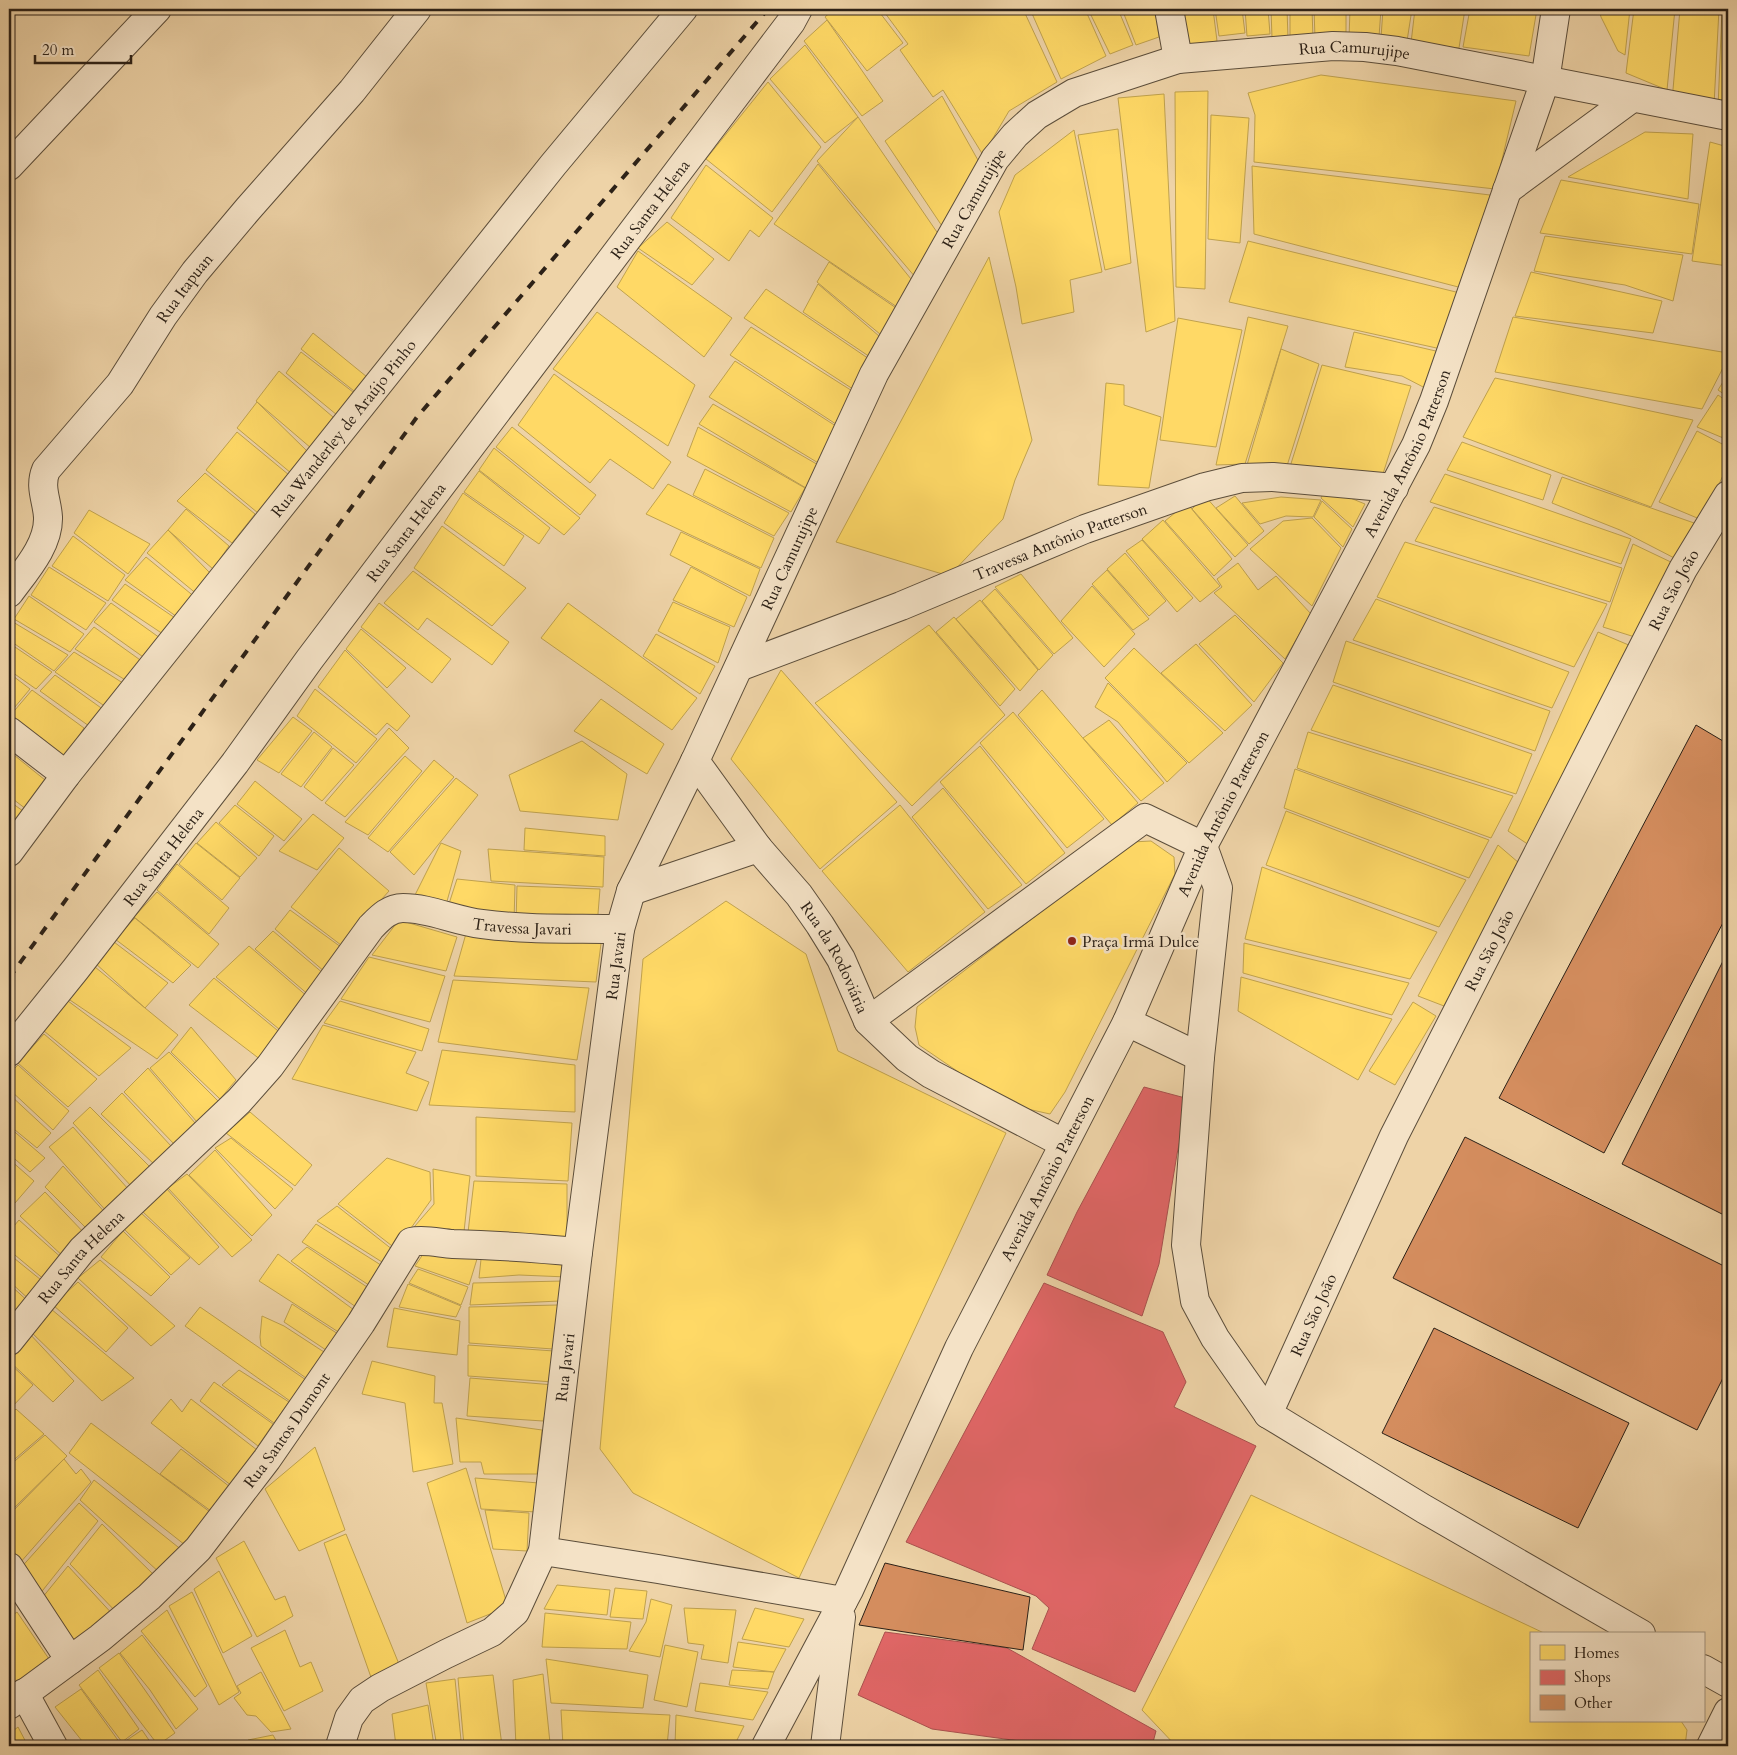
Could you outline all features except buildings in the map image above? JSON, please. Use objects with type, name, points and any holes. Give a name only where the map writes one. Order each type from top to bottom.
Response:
[{"type":"street","points":[[9,166],[157,9]]},
{"type":"street","name":"Rua Itapuan","points":[[9,592],[45,537],[48,515],[42,479],[46,470],[120,384],[163,316],[194,272],[352,91],[417,9]]},
{"type":"street","name":"Rua Wanderley de Araújo Pinho","points":[[9,852],[66,776],[553,165],[683,9]]},
{"type":"street","name":"Rua Santa Helena","points":[[9,1052],[75,970],[234,763],[315,652],[791,22],[798,9]]},
{"type":"street","points":[[1170,9],[1178,59]]},
{"type":"street","name":"Avenida Antônio Patterson","points":[[766,1746],[843,1601],[959,1348],[1127,1022],[1204,846],[1416,445],[1434,401],[1545,81],[1556,9]]},
{"type":"street","name":"Rua Camurujipe","points":[[695,761],[874,374],[995,159],[1037,115],[1074,93],[1178,59],[1295,48],[1333,46],[1397,51],[1545,81]]},
{"type":"street","points":[[1545,81],[1728,116]]},
{"type":"street","points":[[1507,190],[1632,98]]},
{"type":"street","name":"Travessa Antônio Patterson","points":[[739,666],[901,606],[1084,529],[1205,487],[1242,478],[1273,477],[1394,488]]},
{"type":"street","name":"Rua São João","points":[[1268,1414],[1394,1136],[1683,569],[1728,495]]},
{"type":"street","points":[[9,731],[66,776]]},
{"type":"street","name":"Rua da Rodoviária","points":[[695,761],[758,848],[799,896],[820,925],[841,959],[868,1021],[907,1058],[931,1074],[1063,1143]]},
{"type":"street","name":"Rua Javari","points":[[340,1746],[349,1718],[362,1700],[388,1684],[492,1632],[515,1612],[543,1551],[578,1252],[620,929],[631,891],[695,761]]},
{"type":"street","points":[[868,1021],[1145,818],[1204,846],[1218,888],[1200,1057],[1186,1245],[1195,1301],[1215,1338],[1268,1414],[1424,1509],[1638,1632]]},
{"type":"street","points":[[631,891],[758,848]]},
{"type":"street","name":"Rua Santa Helena","points":[[9,1342],[82,1250],[239,1101],[270,1066],[371,927],[382,916],[392,910],[402,908],[426,911]]},
{"type":"street","name":"Travessa Javari","points":[[426,911],[480,924],[514,927],[620,929]]},
{"type":"street","points":[[1127,1022],[1200,1057]]},
{"type":"street","name":"Rua Santos Dumont","points":[[16,1699],[100,1638],[149,1597],[198,1548],[267,1459],[361,1323],[410,1242],[419,1240],[438,1243],[500,1245],[578,1252]]},
{"type":"street","points":[[543,1551],[658,1568],[843,1601]]},
{"type":"street","points":[[9,1566],[70,1660]]},
{"type":"street","name":"Avenida Antônio Patterson","points":[[825,1746],[843,1601]]},
{"type":"street","points":[[1704,1670],[1728,1683]]},
{"type":"street","points":[[16,1699],[53,1746]]},
{"type":"street","points":[[1711,1746],[1728,1712]]},
{"type":"railway","points":[[9,978],[417,417],[768,9]]},
{"type":"place","name":"Praça Irmã Dulce","points":[[1072,941]]}]
